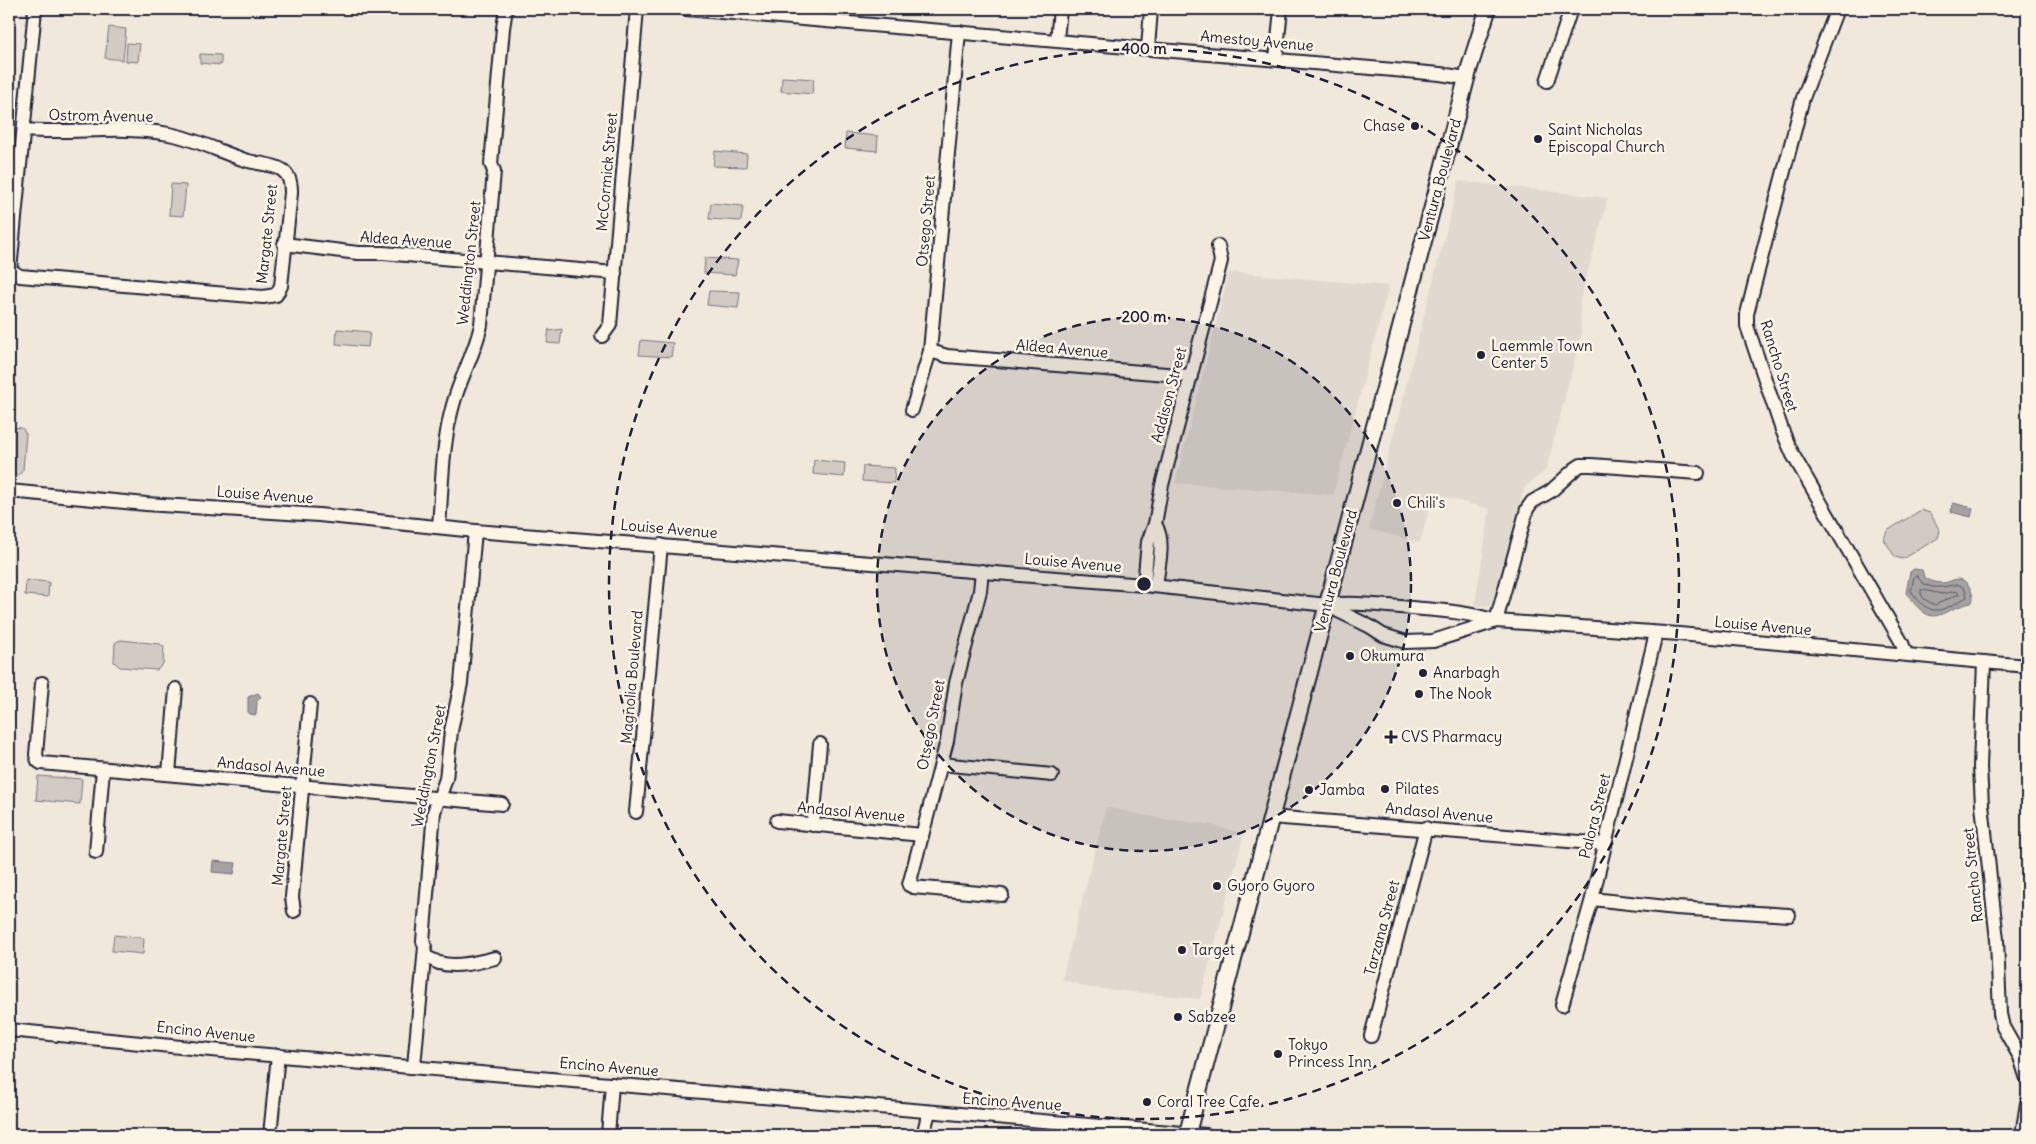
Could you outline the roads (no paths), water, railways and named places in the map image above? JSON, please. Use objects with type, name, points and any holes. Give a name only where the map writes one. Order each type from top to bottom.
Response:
[{"type":"main road","name":"Ventura Boulevard","points":[[1187,1134],[1466,78],[1488,9]]},
{"type":"street","points":[[24,130],[35,9]]},
{"type":"street","name":"Weddington Street","points":[[497,9],[503,28]]},
{"type":"street","name":"Weddington Street","points":[[438,527],[448,425],[453,404],[477,342],[480,325],[494,171],[491,164],[506,9]]},
{"type":"street","name":"McCormick Street","points":[[602,336],[610,325],[637,9]]},
{"type":"street","name":"Amestoy Avenue","points":[[686,9],[766,12],[959,32],[1276,59],[1466,78]]},
{"type":"street","points":[[1056,40],[1060,9]]},
{"type":"street","points":[[1148,48],[1152,9]]},
{"type":"street","points":[[1276,59],[1281,9]]},
{"type":"street","points":[[1547,81],[1571,9]]},
{"type":"street","name":"Rancho Street","points":[[1837,9],[1803,98],[1747,314],[1748,326],[1773,404],[1793,455],[1902,643],[1906,654]]},
{"type":"street","name":"Otsego Street","points":[[912,410],[930,351],[959,32]]},
{"type":"street","name":"Ostrom Avenue","points":[[24,130],[50,132],[138,130],[170,134],[197,141],[252,162],[276,166],[288,176]]},
{"type":"street","name":"Margate Street","points":[[24,130],[10,261],[10,270],[20,276],[263,297],[276,295],[281,286],[291,192],[288,176]]},
{"type":"street","name":"Aldea Avenue","points":[[284,244],[358,253],[615,272]]},
{"type":"street","name":"Addison Street","points":[[1150,585],[1161,545],[1159,531],[1155,524],[1162,485],[1221,261],[1218,246]]},
{"type":"street","name":"Aldea Avenue","points":[[930,351],[947,356],[1191,376]]},
{"type":"street","points":[[1496,621],[1527,509],[1532,502],[1551,491],[1575,468],[1581,465],[1698,473]]},
{"type":"street","name":"Louise Avenue","points":[[9,492],[166,505],[324,515],[475,531],[1150,585],[1326,605],[1348,603],[1418,608],[1478,615],[1496,621],[1906,654],[2027,666]]},
{"type":"street","name":"Weddington Street","points":[[414,1066],[424,962],[425,947],[423,941],[434,812],[446,779],[451,732],[461,683],[475,531]]},
{"type":"street","name":"Magnolia Boulevard","points":[[636,812],[661,545]]},
{"type":"street","name":"Otsego Street","points":[[982,571],[980,591],[956,683],[950,728],[909,885],[913,887],[1002,895]]},
{"type":"street","name":"Louise Avenue","points":[[1326,605],[1383,635],[1406,642],[1433,641],[1496,621]]},
{"type":"street","name":"Palora Street","points":[[1562,1005],[1592,899],[1656,633]]},
{"type":"street","name":"Rancho Street","points":[[1984,662],[1980,774],[1997,940],[2000,1014],[2003,1028],[2020,1057],[2027,1079]]},
{"type":"street","name":"Andasol Avenue","points":[[42,683],[36,756],[38,761],[103,769],[502,804]]},
{"type":"street","points":[[168,774],[176,689]]},
{"type":"street","name":"Margate Street","points":[[294,911],[292,897],[310,704]]},
{"type":"street","points":[[813,825],[820,744]]},
{"type":"street","points":[[941,764],[1052,775]]},
{"type":"street","points":[[96,852],[103,769]]},
{"type":"street","name":"Andasol Avenue","points":[[1271,817],[1426,828],[1605,844]]},
{"type":"street","name":"Andasol Avenue","points":[[777,821],[922,835]]},
{"type":"street","name":"Tarzana Street","points":[[1370,1036],[1426,828]]},
{"type":"street","points":[[1592,899],[1789,916]]},
{"type":"street","points":[[424,962],[432,958],[439,963],[469,964],[495,958]]},
{"type":"street","name":"Encino Avenue","points":[[9,1030],[1206,1135]]},
{"type":"street","points":[[270,1135],[278,1055]]},
{"type":"street","points":[[608,1135],[612,1084]]},
{"type":"street","points":[[2022,1135],[2027,1103]]},
{"type":"street","points":[[923,1135],[929,1112]]},
{"type":"water","points":[[1953,503],[1973,508],[1971,517],[1951,512]]},
{"type":"water","points":[[1914,569],[1922,570],[1924,577],[1935,582],[1945,583],[1958,579],[1965,581],[1971,590],[1973,600],[1971,603],[1936,616],[1923,612],[1906,593],[1910,572]]},
{"type":"water","points":[[258,693],[261,697],[257,701],[256,715],[250,714],[248,712],[248,697]]},
{"type":"water","points":[[213,861],[236,863],[234,874],[212,872]]},
{"type":"place","name":"Chase","points":[[1415,126]]},
{"type":"place","name":"Saint Nicholas Episcopal Church","points":[[1538,139]]},
{"type":"place","name":"Laemmle Town Center 5","points":[[1481,355]]},
{"type":"place","name":"Chili's","points":[[1397,503]]},
{"type":"place","name":"Okumura","points":[[1350,656]]},
{"type":"place","name":"Anarbagh","points":[[1423,673]]},
{"type":"place","name":"The Nook","points":[[1419,694]]},
{"type":"place","name":"CVS Pharmacy","points":[[1391,737]]},
{"type":"place","name":"Pilates","points":[[1385,789]]},
{"type":"place","name":"Jamba","points":[[1309,790]]},
{"type":"place","name":"Gyoro Gyoro","points":[[1217,886]]},
{"type":"place","name":"Target","points":[[1182,950]]},
{"type":"place","name":"Sabzee","points":[[1178,1017]]},
{"type":"place","name":"Tokyo Princess Inn","points":[[1278,1054]]},
{"type":"place","name":"Coral Tree Cafe","points":[[1147,1102]]}]
